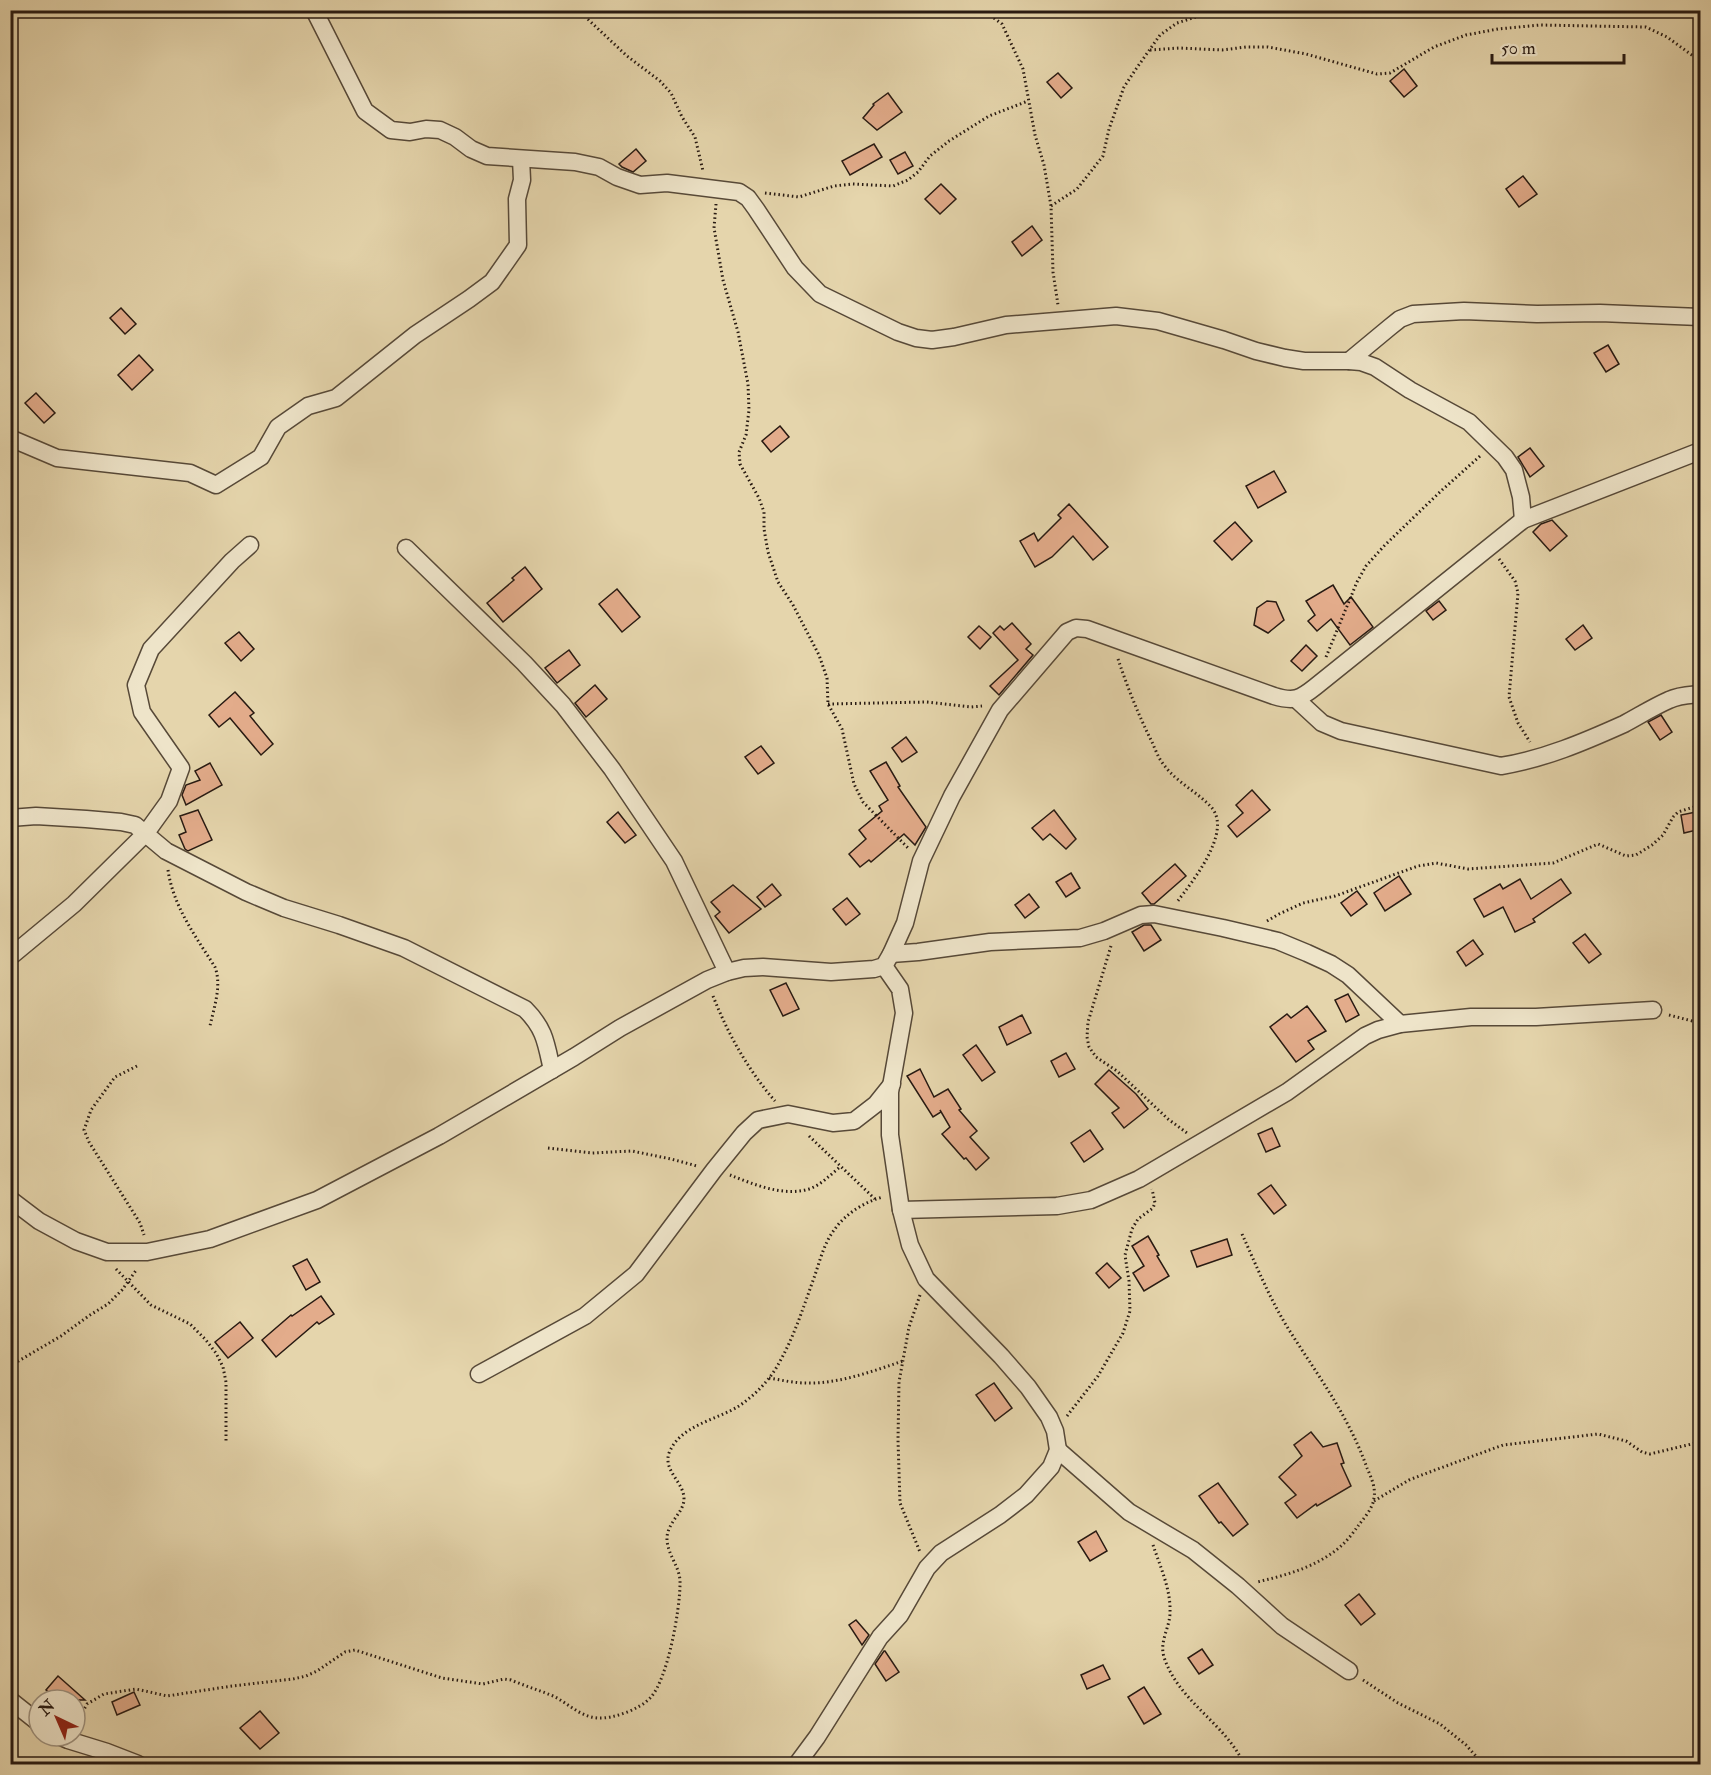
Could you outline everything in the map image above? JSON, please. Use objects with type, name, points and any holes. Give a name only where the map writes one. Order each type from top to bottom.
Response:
[{"type":"street","points":[[314,10],[365,111],[391,130],[410,132],[426,129],[440,130],[487,156],[575,162],[599,167],[617,177],[640,185],[667,183],[739,192],[748,198],[795,268],[820,294],[898,332],[916,338],[932,339],[954,337],[1006,325],[1116,316],[1158,321],[1285,358],[1304,361],[1349,360],[1375,367],[1410,390],[1469,422],[1493,444],[1514,470],[1521,497],[1523,520]]},
{"type":"street","points":[[10,438],[57,458],[190,473],[216,485],[261,457],[278,427],[308,406],[336,398],[415,335],[492,282],[518,245],[517,199],[522,180],[521,159]]},
{"type":"street","points":[[1349,360],[1400,319],[1413,314],[1464,311],[1701,317]]},
{"type":"street","points":[[797,1764],[817,1737],[880,1637],[900,1615],[927,1568],[941,1553],[1000,1515],[1026,1495],[1051,1467],[1058,1450],[1055,1431],[1049,1417],[1028,1388],[1001,1356],[926,1279],[910,1245],[900,1202],[890,1135],[890,1092],[904,1012],[900,989],[888,960],[904,923],[921,861],[952,796],[1000,710],[1067,632],[1076,628],[1087,628],[1274,696],[1296,699],[1306,694],[1523,520],[1701,451]]},
{"type":"street","points":[[10,957],[74,904],[146,833],[169,801],[181,768],[142,712],[136,685],[151,649],[232,561],[250,545]]},
{"type":"street","points":[[406,548],[563,705],[612,769],[674,861],[726,972]]},
{"type":"street","points":[[1296,699],[1322,723],[1341,731],[1501,766],[1525,762],[1587,741],[1670,699],[1701,694]]},
{"type":"street","points":[[10,818],[36,816],[135,825],[166,851],[246,892],[284,908],[404,948],[525,1009],[535,1019],[543,1033],[552,1070]]},
{"type":"street","points":[[10,1199],[39,1221],[76,1241],[108,1252],[147,1252],[210,1239],[317,1200],[439,1136],[620,1028],[707,980],[726,972],[763,967],[831,972],[874,969],[888,960],[918,952],[990,942],[1080,938],[1104,931],[1141,915],[1167,916],[1248,934],[1278,941],[1307,952],[1348,975],[1400,1024]]},
{"type":"street","points":[[900,1202],[1057,1206],[1090,1200],[1139,1179],[1287,1092],[1365,1036],[1400,1024],[1471,1017],[1536,1017],[1653,1010]]},
{"type":"street","points":[[479,1374],[585,1316],[636,1274],[714,1170],[744,1133],[758,1120],[788,1114],[833,1124],[854,1121],[876,1104],[892,1083]]},
{"type":"street","points":[[1058,1450],[1129,1512],[1193,1550],[1238,1586],[1282,1626],[1349,1671]]},
{"type":"street","points":[[10,1700],[27,1713]]},
{"type":"street","points":[[87,1746],[138,1764]]},
{"type":"path","points":[[578,10],[627,56],[660,81],[671,93],[682,117],[695,137],[713,187],[714,228],[723,280],[738,332],[748,384],[749,410],[746,435],[739,452],[740,464],[764,512],[768,552],[778,582],[793,605],[819,655],[827,678],[828,704],[842,729],[854,784],[863,802],[921,861]]},
{"type":"path","points":[[983,10],[1002,24],[1023,69],[1051,206],[1053,272],[1060,322]]},
{"type":"path","points":[[1051,206],[1077,189],[1103,156],[1109,129],[1124,87],[1160,35],[1177,23],[1202,15],[1207,10]]},
{"type":"path","points":[[1150,50],[1179,48],[1222,50],[1268,47],[1383,74],[1389,73],[1434,47],[1466,35],[1498,29],[1557,24],[1646,27],[1667,37],[1701,60]]},
{"type":"path","points":[[739,192],[799,197],[834,186],[852,184],[893,186],[908,180],[918,172],[930,156],[988,116],[1028,101]]},
{"type":"path","points":[[1325,659],[1366,566],[1442,490],[1493,444]]},
{"type":"path","points":[[1490,547],[1515,581],[1518,593],[1509,697],[1518,723],[1542,757]]},
{"type":"path","points":[[1113,638],[1134,700],[1162,762],[1178,780],[1212,809],[1218,820],[1209,856],[1167,916]]},
{"type":"path","points":[[828,704],[927,702],[971,707],[1005,704]]},
{"type":"path","points":[[1248,934],[1279,914],[1304,903],[1335,896],[1418,866],[1436,863],[1468,869],[1553,863],[1598,844],[1631,857],[1646,849],[1663,835],[1678,812],[1701,805]]},
{"type":"path","points":[[166,851],[170,881],[183,914],[218,974],[210,1026]]},
{"type":"path","points":[[1118,925],[1088,1022],[1089,1047],[1096,1057],[1117,1071],[1168,1119],[1202,1142]]},
{"type":"path","points":[[1653,1010],[1701,1023]]},
{"type":"path","points":[[10,1366],[61,1336],[108,1304],[128,1281],[147,1252],[140,1224],[89,1142],[84,1130],[91,1110],[114,1077],[137,1066]]},
{"type":"path","points":[[1055,1431],[1098,1376],[1123,1333],[1130,1311],[1125,1255],[1128,1241],[1138,1219],[1150,1211],[1155,1203],[1149,1173]]},
{"type":"path","points":[[87,1704],[104,1694],[136,1689],[167,1696],[293,1679],[317,1671],[345,1652],[355,1650],[442,1678],[483,1684],[504,1679],[511,1680],[554,1696],[586,1715],[597,1718],[633,1710],[644,1704],[659,1685],[671,1649],[680,1583],[679,1571],[669,1549],[668,1540],[672,1522],[682,1507],[684,1497],[668,1462],[675,1442],[711,1418],[738,1406],[756,1393],[769,1378],[796,1329],[817,1268],[834,1229],[860,1207],[875,1199],[900,1202]]},
{"type":"path","points":[[1238,1586],[1285,1575],[1317,1563],[1342,1546],[1364,1519],[1374,1501],[1374,1485],[1360,1447],[1339,1406],[1290,1332],[1242,1234]]},
{"type":"path","points":[[92,1246],[151,1305],[190,1324],[216,1353],[226,1382],[226,1442]]},
{"type":"path","points":[[926,1279],[909,1327],[899,1382],[898,1440],[900,1503],[927,1568]]},
{"type":"path","points":[[769,1378],[799,1383],[825,1382],[873,1371],[903,1361]]},
{"type":"path","points":[[1374,1501],[1409,1480],[1503,1445],[1598,1434],[1626,1442],[1650,1454],[1701,1442]]},
{"type":"path","points":[[1147,1524],[1169,1598],[1169,1619],[1163,1642],[1164,1658],[1185,1694],[1212,1720],[1244,1764]]},
{"type":"path","points":[[1349,1671],[1398,1703],[1440,1724],[1466,1745],[1483,1764]]},
{"type":"building","points":[[1404,69],[1417,86],[1404,97],[1390,81]]},
{"type":"building","points":[[1058,73],[1072,88],[1061,98],[1047,82]]},
{"type":"building","points":[[888,93],[902,112],[877,130],[863,118],[873,104]]},
{"type":"building","points":[[874,144],[882,157],[850,175],[842,161]]},
{"type":"building","points":[[636,149],[646,161],[633,172],[619,164]]},
{"type":"building","points":[[905,152],[913,166],[898,174],[890,160]]},
{"type":"building","points":[[1523,176],[1537,194],[1519,207],[1506,189]]},
{"type":"building","points":[[941,184],[956,199],[940,214],[925,199]]},
{"type":"building","points":[[1032,226],[1042,240],[1022,256],[1012,242]]},
{"type":"building","points":[[121,308],[136,324],[125,334],[110,318]]},
{"type":"building","points":[[1608,345],[1619,364],[1606,372],[1594,353]]},
{"type":"building","points":[[139,355],[153,370],[132,390],[118,375]]},
{"type":"building","points":[[36,393],[55,413],[44,423],[25,403]]},
{"type":"building","points":[[780,426],[789,437],[771,452],[762,441]]},
{"type":"building","points":[[1530,448],[1544,466],[1530,477],[1518,457]]},
{"type":"building","points":[[1274,471],[1286,492],[1258,508],[1246,486]]},
{"type":"building","points":[[1069,504],[1108,547],[1093,560],[1073,536],[1052,557],[1035,567],[1020,541],[1034,533],[1038,541],[1061,518],[1058,515]]},
{"type":"building","points":[[1552,520],[1567,536],[1550,551],[1533,532],[1541,524]]},
{"type":"building","points":[[1235,522],[1252,541],[1232,560],[1214,541]]},
{"type":"building","points":[[525,567],[542,589],[503,622],[487,603],[514,580],[512,578]]},
{"type":"building","points":[[1333,585],[1344,604],[1351,597],[1373,627],[1350,645],[1331,619],[1317,631],[1308,621],[1315,615],[1306,601]]},
{"type":"building","points":[[617,589],[640,617],[622,632],[599,604]]},
{"type":"building","points":[[1267,601],[1276,602],[1284,620],[1268,633],[1254,625],[1257,608]]},
{"type":"building","points":[[1439,601],[1446,610],[1433,620],[1426,611]]},
{"type":"building","points":[[1012,623],[1031,644],[1026,649],[1033,655],[999,695],[990,686],[1018,660],[993,633],[1000,626],[1004,630]]},
{"type":"building","points":[[1583,625],[1592,638],[1575,650],[1566,639]]},
{"type":"building","points":[[979,626],[991,637],[980,649],[968,637]]},
{"type":"building","points":[[239,632],[254,649],[241,661],[225,643]]},
{"type":"building","points":[[1306,645],[1317,656],[1302,671],[1291,661]]},
{"type":"building","points":[[569,650],[580,665],[557,683],[545,668]]},
{"type":"building","points":[[595,685],[607,699],[586,717],[575,703]]},
{"type":"building","points":[[235,692],[254,713],[250,716],[273,744],[261,755],[230,718],[219,727],[209,715]]},
{"type":"building","points":[[1661,715],[1672,732],[1660,740],[1648,722]]},
{"type":"building","points":[[906,737],[917,752],[902,762],[892,748]]},
{"type":"building","points":[[761,746],[774,763],[758,774],[745,757]]},
{"type":"building","points":[[886,762],[900,786],[898,787],[926,827],[915,845],[904,834],[871,862],[869,860],[860,867],[849,854],[866,839],[859,830],[882,811],[879,806],[888,800],[870,771]]},
{"type":"building","points":[[210,763],[222,785],[186,805],[182,795],[186,785],[200,780],[195,771]]},
{"type":"building","points":[[1252,790],[1270,810],[1237,837],[1228,826],[1243,813],[1236,805]]},
{"type":"building","points":[[198,810],[212,840],[188,851],[179,835],[186,832],[180,816]]},
{"type":"building","points":[[1054,810],[1076,839],[1066,849],[1050,834],[1043,840],[1032,828]]},
{"type":"building","points":[[1701,811],[1701,829],[1684,833],[1681,815]]},
{"type":"building","points":[[618,812],[636,835],[625,843],[607,822]]},
{"type":"building","points":[[1175,864],[1186,876],[1154,904],[1151,904],[1142,893]]},
{"type":"building","points":[[1071,873],[1080,888],[1066,897],[1056,882]]},
{"type":"building","points":[[1399,876],[1411,894],[1385,911],[1374,893]]},
{"type":"building","points":[[1520,879],[1531,899],[1561,879],[1571,893],[1533,919],[1535,922],[1515,932],[1503,907],[1484,917],[1474,899],[1500,884],[1503,889]]},
{"type":"building","points":[[772,884],[781,895],[765,907],[757,897]]},
{"type":"building","points":[[733,885],[761,909],[729,933],[715,916],[720,912],[711,902]]},
{"type":"building","points":[[1357,891],[1367,904],[1351,916],[1341,903]]},
{"type":"building","points":[[1029,894],[1039,907],[1025,918],[1015,905]]},
{"type":"building","points":[[847,898],[860,914],[846,925],[833,909]]},
{"type":"building","points":[[1144,925],[1151,925],[1161,940],[1144,951],[1132,932]]},
{"type":"building","points":[[1585,934],[1601,954],[1589,963],[1573,943]]},
{"type":"building","points":[[1473,940],[1483,954],[1466,966],[1457,952]]},
{"type":"building","points":[[786,983],[799,1009],[783,1016],[770,990]]},
{"type":"building","points":[[1348,994],[1359,1015],[1346,1022],[1335,1000]]},
{"type":"building","points":[[1307,1006],[1326,1031],[1308,1041],[1314,1049],[1296,1062],[1270,1027],[1287,1014],[1291,1018]]},
{"type":"building","points":[[1022,1015],[1031,1033],[1007,1045],[999,1027]]},
{"type":"building","points":[[976,1045],[995,1072],[982,1081],[963,1055]]},
{"type":"building","points":[[1066,1053],[1075,1069],[1059,1077],[1051,1061]]},
{"type":"building","points":[[920,1069],[934,1097],[948,1089],[961,1109],[959,1110],[977,1131],[970,1137],[989,1158],[976,1170],[942,1134],[950,1127],[940,1110],[941,1112],[933,1117],[907,1076]]},
{"type":"building","points":[[1109,1070],[1136,1094],[1148,1109],[1124,1128],[1112,1113],[1119,1108],[1095,1084]]},
{"type":"building","points":[[1272,1128],[1280,1146],[1266,1152],[1258,1134]]},
{"type":"building","points":[[1090,1130],[1103,1149],[1084,1162],[1071,1143]]},
{"type":"building","points":[[1271,1185],[1286,1205],[1274,1214],[1258,1194]]},
{"type":"building","points":[[1148,1236],[1169,1276],[1144,1291],[1133,1273],[1144,1266],[1132,1246]]},
{"type":"building","points":[[1227,1239],[1232,1255],[1197,1267],[1191,1251]]},
{"type":"building","points":[[307,1259],[320,1282],[306,1290],[293,1266]]},
{"type":"building","points":[[1107,1263],[1121,1278],[1109,1288],[1096,1273]]},
{"type":"building","points":[[321,1296],[334,1314],[319,1324],[317,1322],[276,1357],[262,1340],[291,1315]]},
{"type":"building","points":[[240,1322],[253,1338],[228,1358],[215,1342]]},
{"type":"building","points":[[994,1383],[1012,1408],[995,1421],[976,1395]]},
{"type":"building","points":[[1311,1432],[1323,1447],[1337,1443],[1344,1463],[1341,1464],[1351,1486],[1317,1506],[1316,1504],[1297,1518],[1285,1503],[1296,1495],[1279,1477],[1302,1456],[1294,1445]]},
{"type":"building","points":[[1218,1483],[1248,1524],[1233,1536],[1221,1522],[1219,1523],[1199,1496]]},
{"type":"building","points":[[1096,1531],[1107,1551],[1090,1561],[1078,1542]]},
{"type":"building","points":[[1359,1594],[1375,1614],[1361,1625],[1345,1605]]},
{"type":"building","points":[[856,1620],[869,1635],[862,1645],[849,1625]]},
{"type":"building","points":[[1202,1649],[1213,1665],[1199,1674],[1188,1658]]},
{"type":"building","points":[[884,1651],[899,1672],[886,1681],[875,1664]]},
{"type":"building","points":[[1103,1665],[1110,1679],[1087,1689],[1081,1675]]},
{"type":"building","points":[[58,1676],[72,1688],[48,1688]]},
{"type":"building","points":[[1144,1687],[1161,1714],[1144,1724],[1128,1697]]},
{"type":"building","points":[[134,1692],[140,1705],[117,1715],[112,1702]]},
{"type":"building","points":[[260,1711],[279,1733],[260,1749],[240,1728]]}]
